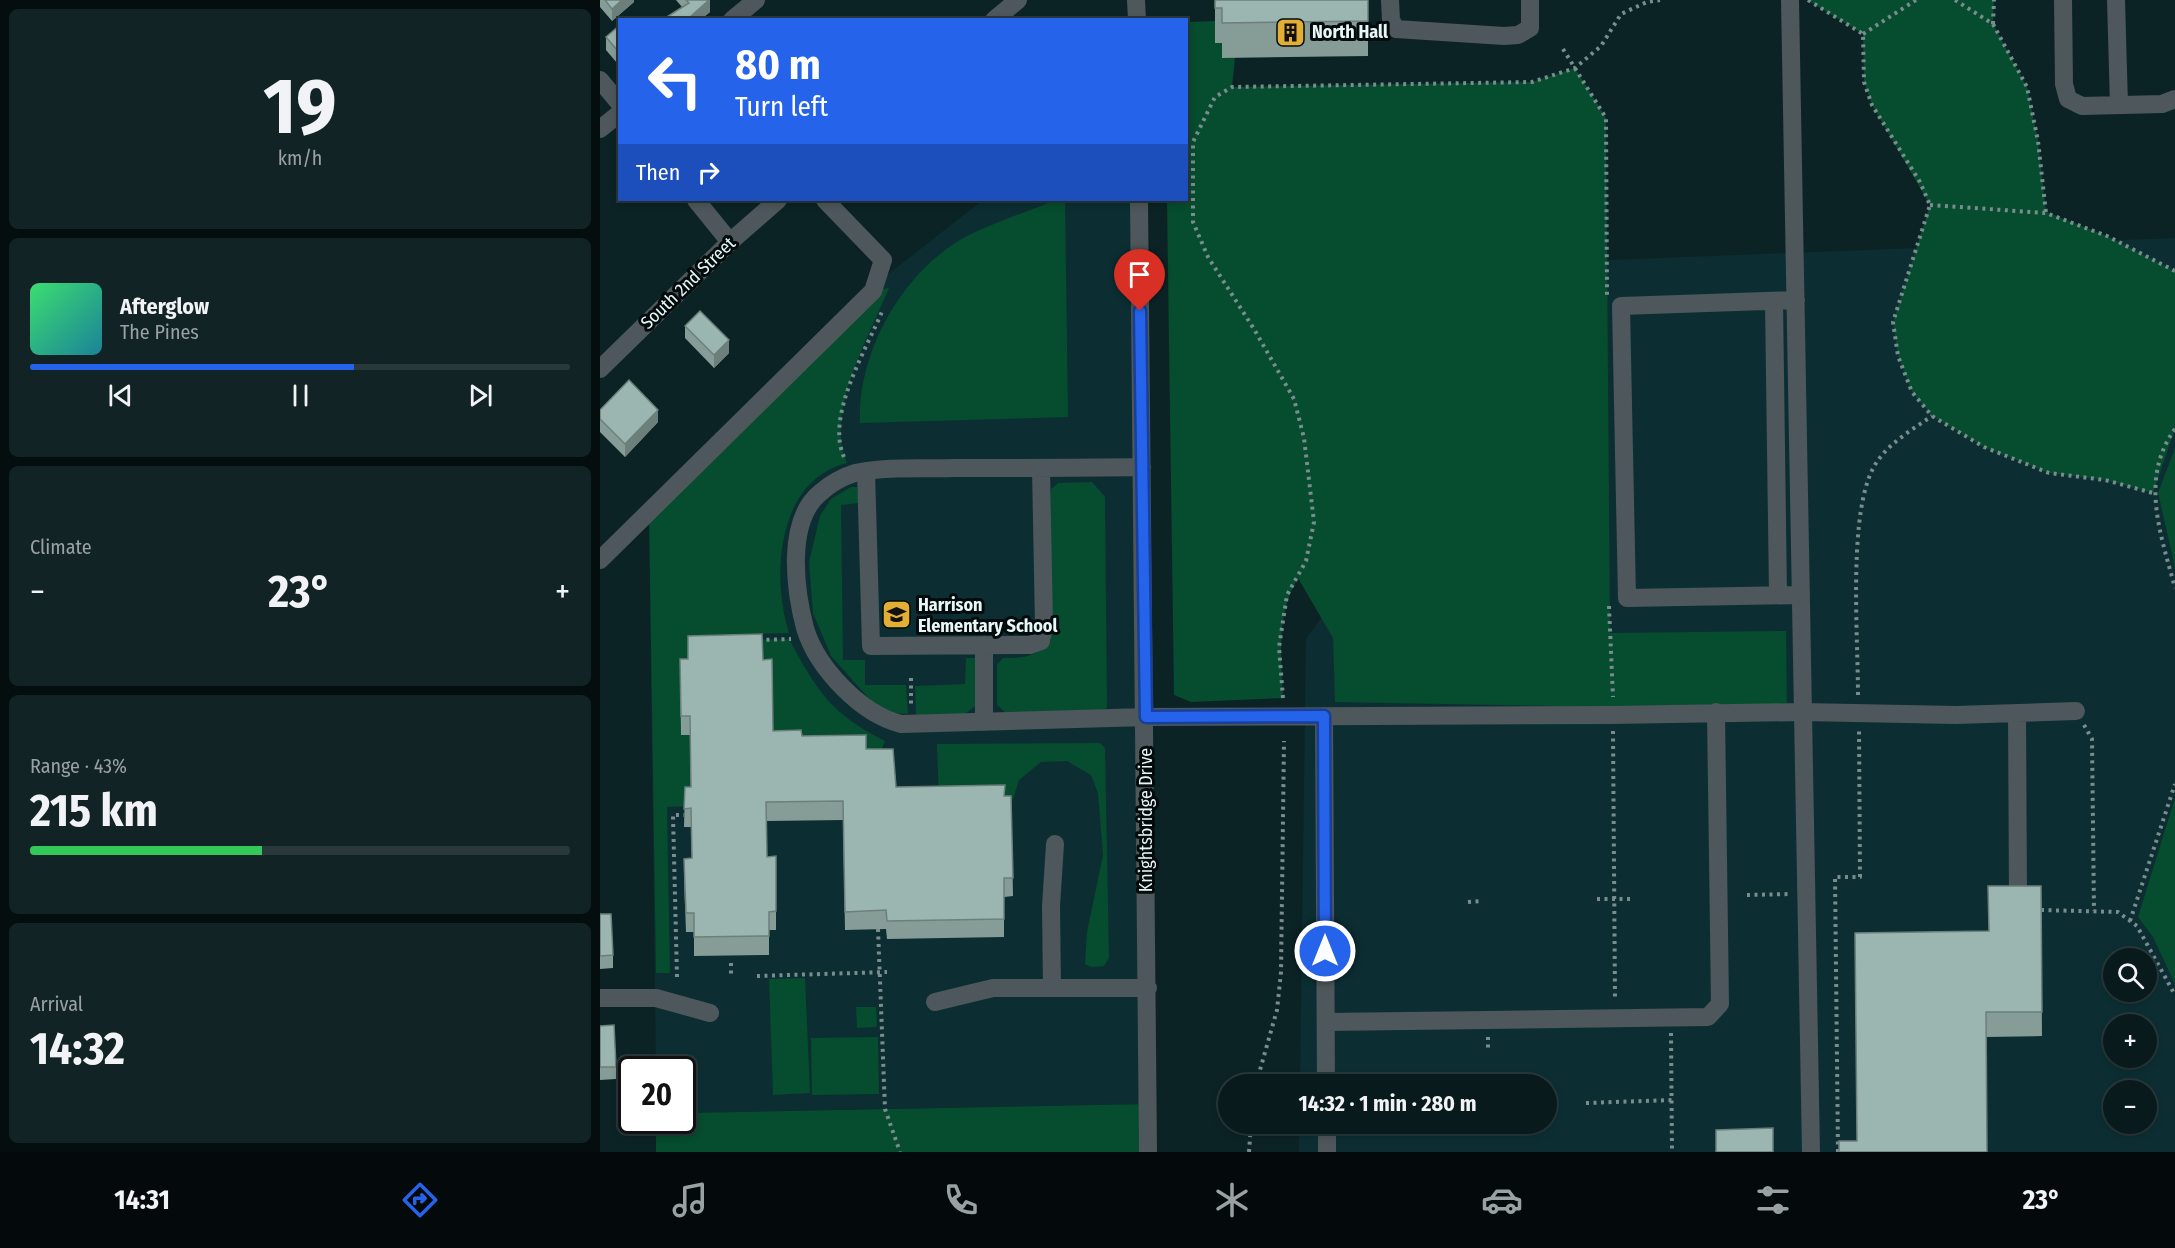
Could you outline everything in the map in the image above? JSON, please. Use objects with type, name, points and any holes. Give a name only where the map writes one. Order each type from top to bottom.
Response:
[{"type":"street","points":[[734,18],[756,0]]},
{"type":"street","points":[[996,18],[1018,0]]},
{"type":"street","points":[[1136,0],[1137,18]]},
{"type":"street","points":[[1390,0],[1391,20],[1396,29],[1504,36],[1518,35],[1530,28],[1530,0]]},
{"type":"street","points":[[1790,0],[1811,1152]]},
{"type":"street","points":[[2063,0],[2064,84],[2068,99],[2082,106],[2162,104],[2175,99]]},
{"type":"street","points":[[2116,0],[2119,105]]},
{"type":"street","points":[[600,80],[618,102]]},
{"type":"street","points":[[600,129],[618,115]]},
{"type":"street","points":[[697,201],[730,242]]},
{"type":"street","name":"South 2nd Street","points":[[600,369],[730,242],[777,201]]},
{"type":"street","points":[[600,560],[873,291],[883,260],[826,201]]},
{"type":"street","name":"Knightsbridge Drive","points":[[1139,201],[1146,717],[1148,1152]]},
{"type":"street","points":[[1796,300],[1621,306],[1628,597],[1801,595]]},
{"type":"street","points":[[1774,301],[1778,596]]},
{"type":"street","points":[[1142,467],[859,472],[840,479],[818,495],[803,517],[796,557],[797,589],[806,630],[830,674],[859,704],[884,720],[901,724],[1146,717],[1611,716],[1803,711],[1858,713],[2076,711]]},
{"type":"street","points":[[859,472],[871,646],[1030,645],[1041,640],[1044,626],[1041,468]]},
{"type":"street","points":[[984,645],[984,722]]},
{"type":"street","points":[[1326,1022],[1708,1017],[1720,1004],[1716,712]]},
{"type":"street","points":[[2017,713],[2018,896]]},
{"type":"street","points":[[1324,716],[1326,1074]]},
{"type":"street","points":[[1052,988],[1051,906],[1055,844]]},
{"type":"street","points":[[935,1002],[993,988],[1148,988]]},
{"type":"street","points":[[600,998],[656,998],[710,1012]]},
{"type":"street","points":[[1327,1134],[1327,1152]]},
{"type":"path","points":[[1283,698],[1279,647],[1287,595],[1306,561],[1314,522],[1304,438],[1294,399],[1254,329],[1208,257],[1192,222],[1192,142],[1215,97],[1232,87],[1532,82],[1575,68],[1601,46],[1621,14],[1647,2],[1660,0]]},
{"type":"path","points":[[1807,0],[1863,34]]},
{"type":"path","points":[[1863,34],[1916,0]]},
{"type":"path","points":[[1955,0],[1993,24],[2027,87],[2038,141],[2046,213]]},
{"type":"path","points":[[1993,24],[1994,0]]},
{"type":"path","points":[[1863,34],[1864,82],[1872,105],[1920,182],[1930,205],[1893,322],[1898,356],[1912,392],[1932,416],[1984,447],[2049,473],[2105,480],[2153,493]]},
{"type":"path","points":[[1930,205],[2046,213],[2107,236],[2175,271]]},
{"type":"path","points":[[859,472],[842,453],[841,425],[844,398],[886,303]]},
{"type":"path","points":[[1838,1152],[1835,877],[1860,877],[1858,556],[1861,514],[1870,475],[1893,442],[1932,416]]},
{"type":"path","points":[[2175,429],[2157,468],[2153,493],[2159,528],[2175,588]]},
{"type":"path","points":[[756,640],[795,639]]},
{"type":"path","points":[[911,678],[912,711]]},
{"type":"path","points":[[2076,711],[2092,739],[2094,911]]},
{"type":"path","points":[[1613,730],[1615,1006]]},
{"type":"path","points":[[1259,1074],[1277,1010],[1281,972],[1284,741]]},
{"type":"path","points":[[2130,921],[2175,784]]},
{"type":"path","points":[[677,977],[673,815],[684,815]]},
{"type":"path","points":[[1828,893],[1836,893]]},
{"type":"path","points":[[1747,895],[1794,894]]},
{"type":"path","points":[[1597,900],[1632,899]]},
{"type":"path","points":[[1468,902],[1483,901]]},
{"type":"path","points":[[2040,910],[2118,912],[2137,926],[2157,958],[2175,995]]},
{"type":"path","points":[[878,929],[885,1109],[900,1152]]},
{"type":"path","points":[[730,963],[731,976]]},
{"type":"path","points":[[757,976],[887,972]]},
{"type":"path","points":[[1670,1018],[1672,1152]]},
{"type":"path","points":[[1488,1034],[1488,1052]]},
{"type":"path","points":[[1586,1104],[1672,1100]]},
{"type":"path","points":[[1248,1152],[1250,1134]]},
{"type":"shaded area","name":"Harrison Elementary School","points":[[982,201],[1139,201],[1148,1104],[696,1113],[696,1056],[656,1056],[649,512],[886,276]]},
{"type":"shaded area","points":[[2175,238],[2175,1152],[1299,1152],[1299,1134],[1557,1134],[1557,1074],[1300,1074],[1306,639],[1584,261]]},
{"type":"green space","points":[[1807,0],[1994,0],[1993,24],[2027,87],[2038,141],[2046,212],[2107,236],[2175,271],[2175,429],[2153,493],[2105,480],[2049,473],[1984,447],[1932,416],[1912,392],[1898,356],[1893,322],[1930,205],[1872,105],[1864,82],[1863,34]]},
{"type":"green space","points":[[1215,21],[1215,43],[1223,43],[1223,58],[1235,58],[1232,87],[1532,82],[1575,68],[1606,118],[1610,633],[1786,631],[1787,713],[1335,702],[1333,638],[1298,578],[1286,606],[1283,621],[1281,652],[1283,698],[1191,702],[1174,695],[1167,201],[1188,201],[1188,22]]},
{"type":"green space","points":[[1053,201],[1065,201],[1068,417],[860,423],[861,398],[874,346],[899,299],[934,259],[965,237]]},
{"type":"green space","points":[[889,288],[861,351],[845,398],[841,421],[841,443],[847,463],[824,473],[806,489],[793,509],[785,533],[781,559],[781,585],[783,610],[789,633],[709,635],[688,678],[681,735],[690,735],[691,806],[667,807],[670,973],[656,973],[649,512],[873,291]]},
{"type":"green space","points":[[2175,448],[2175,567],[2158,493]]},
{"type":"green space","points":[[1092,482],[1105,497],[1107,708],[1097,712],[1007,714],[997,705],[997,665],[1003,658],[1023,657],[1035,653],[1051,641],[1051,489],[1058,483]]},
{"type":"green space","points":[[851,487],[857,487],[859,503],[841,505],[843,660],[865,660],[865,685],[906,685],[908,714],[894,713],[873,703],[831,656],[813,613],[809,562],[820,516],[831,499]]},
{"type":"green space","points":[[789,639],[817,687],[838,711],[885,741],[874,768],[765,755],[733,640]]},
{"type":"green space","points":[[966,658],[975,658],[975,706],[965,714],[916,715],[915,686],[965,684]]},
{"type":"green space","points":[[1100,743],[1105,748],[1109,958],[1104,966],[1091,967],[1085,964],[1087,932],[1103,855],[1098,793],[1091,775],[1067,761],[1041,762],[1019,780],[1012,802],[939,805],[937,744]]},
{"type":"green space","points":[[2175,798],[2175,984],[2153,937],[2138,917]]},
{"type":"green space","points":[[805,978],[810,1093],[773,1095],[769,979]]},
{"type":"green space","points":[[856,1007],[876,1007],[877,1027],[857,1028]]},
{"type":"green space","points":[[878,1037],[879,1094],[812,1095],[811,1038]]},
{"type":"green space","points":[[1148,1104],[1148,1152],[656,1152],[656,1134],[696,1134],[696,1113]]},
{"type":"building","points":[[605,0],[622,0],[612,9]]},
{"type":"building","points":[[686,0],[709,0],[689,18],[665,18],[689,3]]},
{"type":"building","points":[[1215,0],[1368,0],[1368,21],[1222,23],[1222,8],[1215,8]]},
{"type":"building","points":[[618,27],[618,49],[617,50],[606,37]]},
{"type":"building","points":[[700,311],[729,340],[714,355],[685,326]]},
{"type":"building","points":[[629,380],[658,410],[625,444],[600,419],[600,410]]},
{"type":"building","points":[[762,634],[763,660],[772,659],[773,731],[801,730],[802,736],[866,735],[866,749],[893,749],[896,787],[1005,785],[1004,796],[1011,796],[1013,878],[1004,878],[1004,919],[887,921],[886,910],[845,912],[843,801],[766,802],[767,857],[776,856],[776,911],[769,912],[769,936],[694,937],[694,913],[686,913],[684,859],[692,858],[691,808],[684,809],[685,787],[691,787],[690,716],[681,716],[680,659],[688,659],[688,636]]},
{"type":"building","points":[[1988,886],[2041,886],[2042,1012],[1986,1012],[1987,1152],[1839,1152],[1839,1141],[1857,1141],[1855,933],[1989,931]]},
{"type":"building","points":[[600,914],[611,914],[613,955],[600,956]]},
{"type":"building","points":[[614,1025],[616,1067],[600,1067],[600,1026]]},
{"type":"building","points":[[1773,1128],[1773,1152],[1716,1152],[1716,1130]]},
{"type":"place","name":"North Hall","points":[[1291,32]]},
{"type":"place","name":"Harrison Elementary School","points":[[897,615]]},
{"type":"route","points":[[1140,311],[1146,717],[1324,716],[1325,951]]}]
